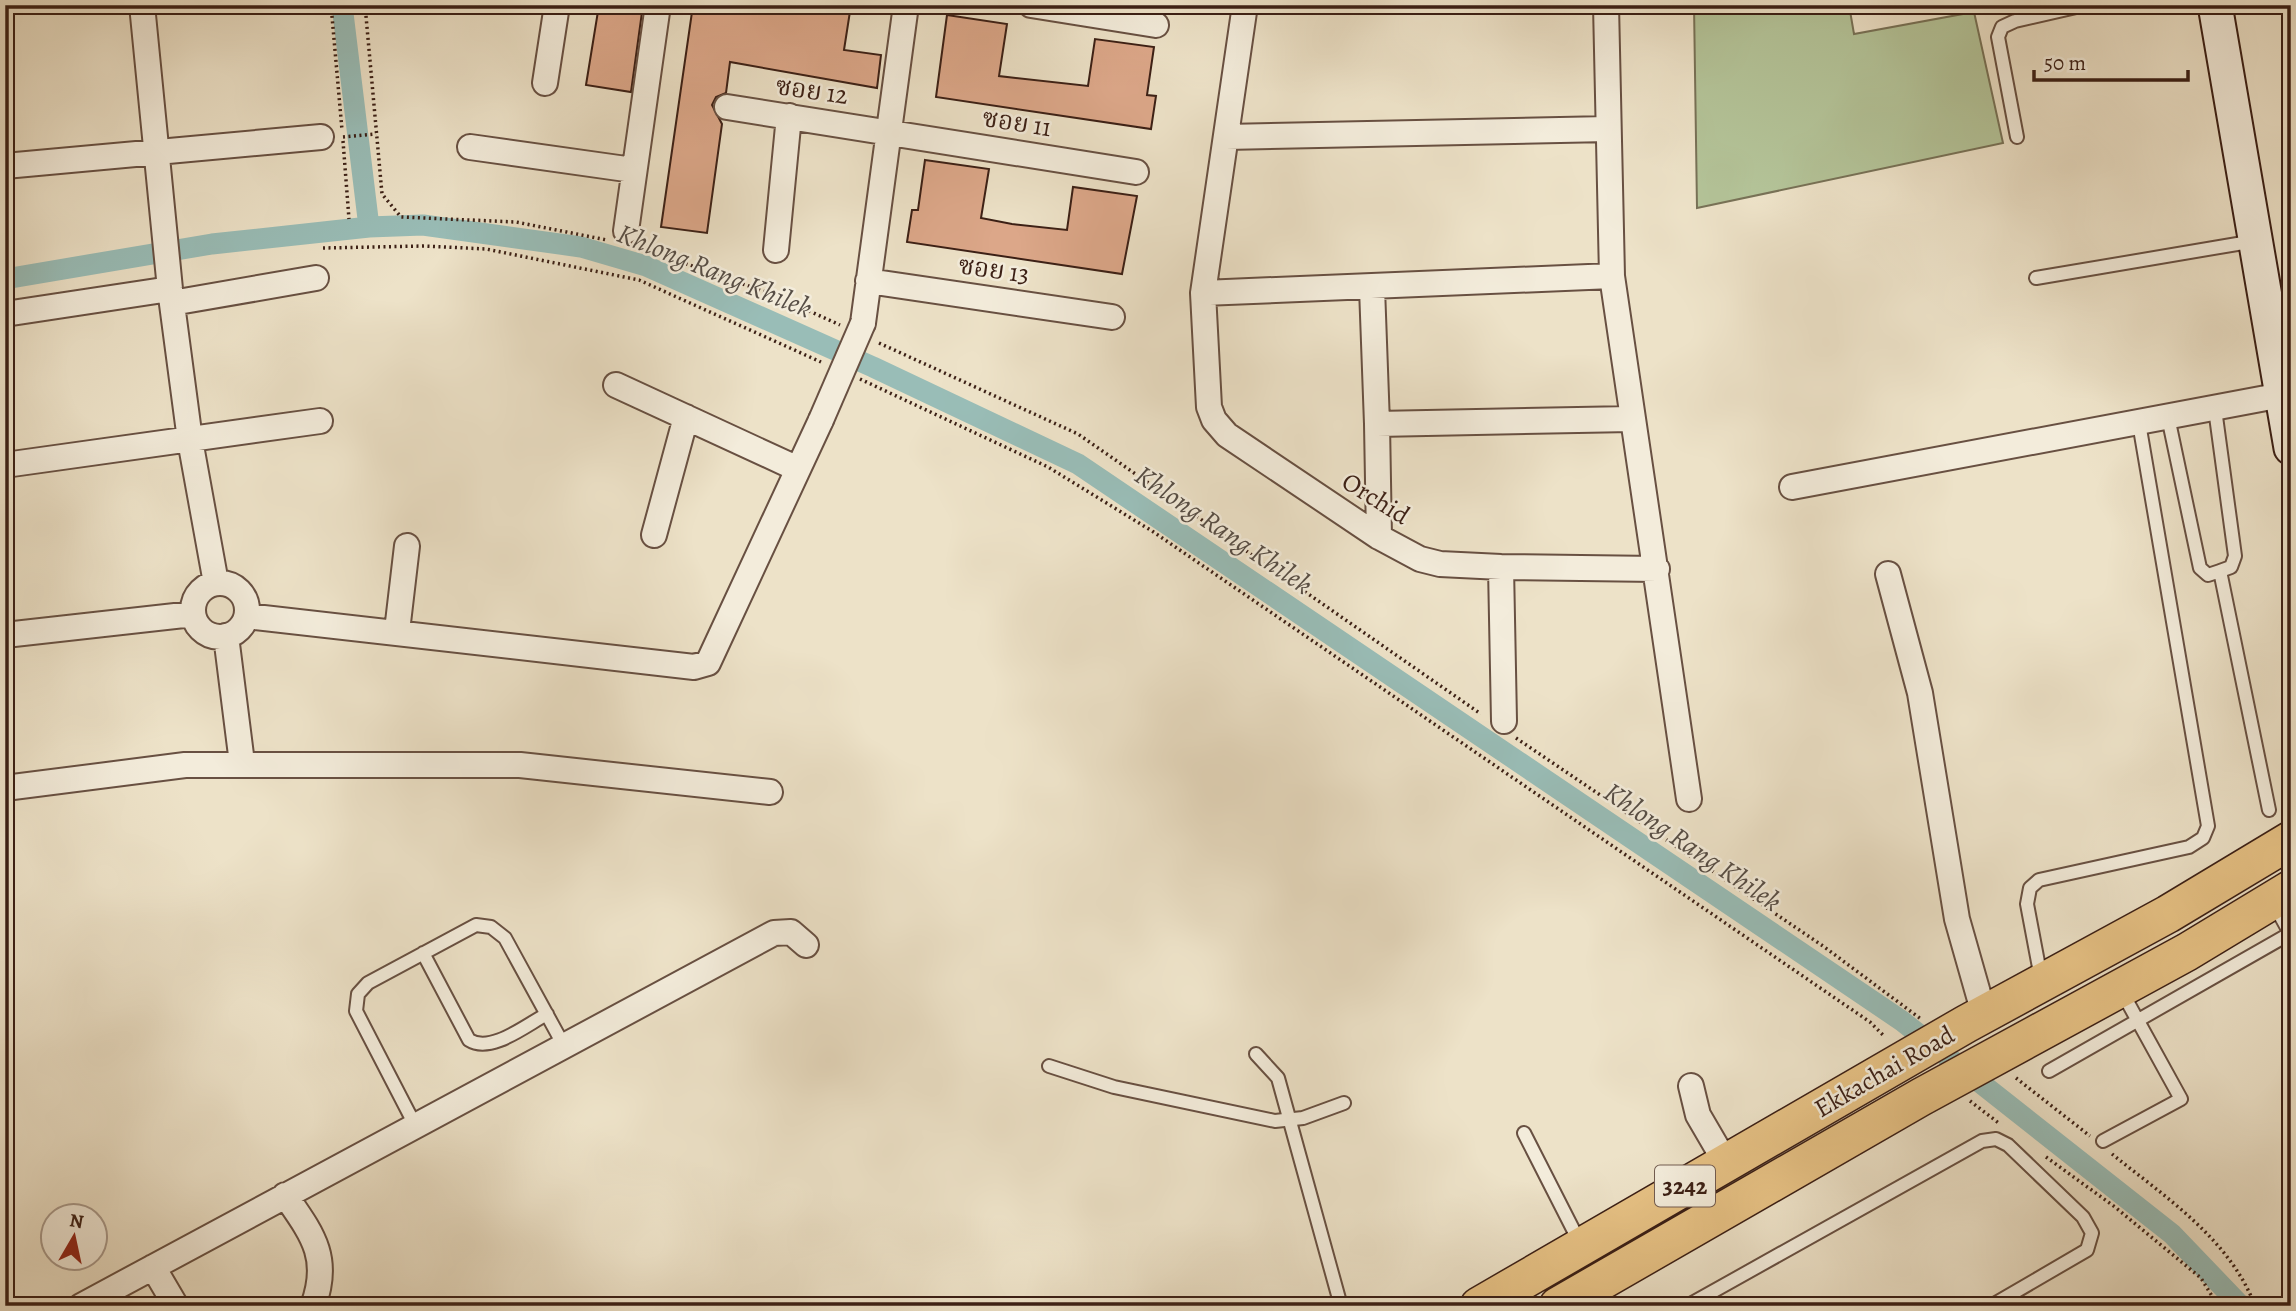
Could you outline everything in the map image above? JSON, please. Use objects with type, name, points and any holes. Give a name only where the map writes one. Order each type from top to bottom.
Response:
[{"type":"main road","points":[[2215,5],[2291,449]]},
{"type":"main road","name":"Ekkachai Road","points":[[1558,1306],[1736,1180],[1889,1054],[2042,982],[2168,914],[2291,840]]},
{"type":"main road","name":"Ekkachai Road","points":[[1479,1306],[1581,1246],[1921,1097],[1998,1067],[2120,988],[2281,895]]},
{"type":"street","points":[[142,5],[171,292],[190,440],[216,583]]},
{"type":"street","points":[[545,83],[557,5]]},
{"type":"street","points":[[624,239],[658,5]]},
{"type":"street","points":[[247,616],[397,631],[694,667],[708,663],[863,331],[906,5]]},
{"type":"street","points":[[1031,5],[1156,25]]},
{"type":"street","name":"Orchid","points":[[1245,5],[1203,293],[1209,407],[1214,420],[1227,435],[1379,537],[1420,559],[1440,564],[1502,567],[1657,569]]},
{"type":"street","points":[[1606,5],[1612,276],[1630,419],[1657,569],[1689,799]]},
{"type":"street","name":"ซอย 12","points":[[727,107],[889,131]]},
{"type":"street","points":[[776,250],[789,116]]},
{"type":"street","points":[[1226,137],[1608,129]]},
{"type":"street","name":"ซอย 11","points":[[889,131],[1136,172]]},
{"type":"street","points":[[5,166],[332,137]]},
{"type":"street","points":[[470,147],[633,170]]},
{"type":"street","points":[[1203,293],[1612,276]]},
{"type":"street","points":[[5,314],[171,292],[316,278]]},
{"type":"street","name":"ซอย 13","points":[[868,281],[1112,317]]},
{"type":"street","points":[[1372,288],[1379,537]]},
{"type":"street","points":[[616,385],[799,469]]},
{"type":"street","points":[[1792,487],[2282,395]]},
{"type":"street","points":[[654,535],[686,417]]},
{"type":"street","points":[[1377,424],[1630,419]]},
{"type":"street","points":[[5,465],[320,421]]},
{"type":"street","points":[[397,631],[407,546]]},
{"type":"street","points":[[1498,722],[1502,567]]},
{"type":"street","points":[[1888,574],[1920,693],[1957,919],[1960,1021]]},
{"type":"street","points":[[216,583],[237,589],[244,597],[247,616],[241,628],[226,636],[211,636],[203,632],[192,614],[199,593],[216,583]]},
{"type":"street","points":[[5,635],[192,614]]},
{"type":"street","points":[[226,636],[242,764]]},
{"type":"street","points":[[5,788],[185,765],[520,765],[769,792]]},
{"type":"street","points":[[81,1306],[774,933],[791,932],[806,945]]},
{"type":"street","points":[[1690,1086],[1698,1115],[1736,1180]]},
{"type":"street","points":[[285,1195],[316,1240],[321,1266],[313,1306]]},
{"type":"street","points":[[153,1267],[176,1306]]},
{"type":"lane","points":[[2017,137],[1998,37],[2002,27],[2015,21],[2085,5]]},
{"type":"lane","points":[[2036,278],[2255,241]]},
{"type":"lane","points":[[2168,417],[2200,568],[2208,575],[2231,566],[2235,555],[2216,409]]},
{"type":"lane","points":[[2042,982],[2027,904],[2030,888],[2039,880],[2189,847],[2203,838],[2208,826],[2139,423]]},
{"type":"lane","points":[[2220,571],[2269,810]]},
{"type":"lane","points":[[2049,1071],[2290,934],[2281,895]]},
{"type":"lane","points":[[415,1125],[356,1011],[358,994],[368,983],[423,953],[476,925],[491,927],[505,938],[564,1044]]},
{"type":"lane","points":[[423,953],[469,1040],[477,1045],[488,1045],[547,1014]]},
{"type":"lane","points":[[2102,1144],[2180,1099],[2120,988]]},
{"type":"lane","points":[[1256,1054],[1278,1077],[1341,1306]]},
{"type":"lane","points":[[1049,1066],[1114,1087],[1275,1121],[1303,1118],[1344,1103]]},
{"type":"lane","points":[[1524,1133],[1581,1246]]},
{"type":"lane","points":[[1687,1306],[1982,1141],[1996,1139],[2008,1145],[2083,1217],[2092,1233],[2087,1250],[1991,1306]]},
{"type":"path","points":[[331,5],[332,137],[349,219]]},
{"type":"path","points":[[365,5],[382,194],[401,217],[516,222],[624,239],[863,331],[1078,434],[1823,946],[1960,1021]]},
{"type":"path","points":[[332,137],[376,134]]},
{"type":"path","points":[[323,248],[424,246],[486,249],[639,280],[825,363]]},
{"type":"path","points":[[850,374],[1048,467],[1152,531],[1858,1014],[1889,1054]]},
{"type":"path","points":[[1998,1067],[2102,1144],[2204,1229],[2247,1284],[2255,1306]]},
{"type":"path","points":[[1968,1100],[2008,1129]]},
{"type":"path","points":[[2040,1152],[2115,1207],[2201,1278],[2218,1306]]},
{"type":"path","points":[[1430,1306],[1438,1299],[1441,1306]]},
{"type":"green space","points":[[1694,5],[1849,5],[1854,34],[1974,12],[2003,143],[1697,208]]},
{"type":"building","points":[[599,5],[643,5],[631,92],[586,85]]},
{"type":"building","points":[[693,5],[851,5],[844,50],[881,55],[877,88],[730,62],[726,93],[716,97],[712,105],[722,124],[707,233],[661,227]]},
{"type":"building","points":[[947,15],[1007,24],[999,76],[1088,86],[1095,39],[1154,47],[1147,95],[1156,96],[1151,129],[936,97]]},
{"type":"building","points":[[925,160],[989,169],[981,218],[1012,224],[1067,230],[1073,187],[1137,196],[1122,274],[907,242],[912,210],[918,210]]},
{"type":"waterway","points":[[342,5],[369,227]]},
{"type":"waterway","name":"Khlong Rang Khilek","points":[[5,279],[212,244],[369,227],[423,225],[581,247],[646,266],[873,367],[1078,464],[1902,1021],[2172,1234],[2241,1306]]}]
